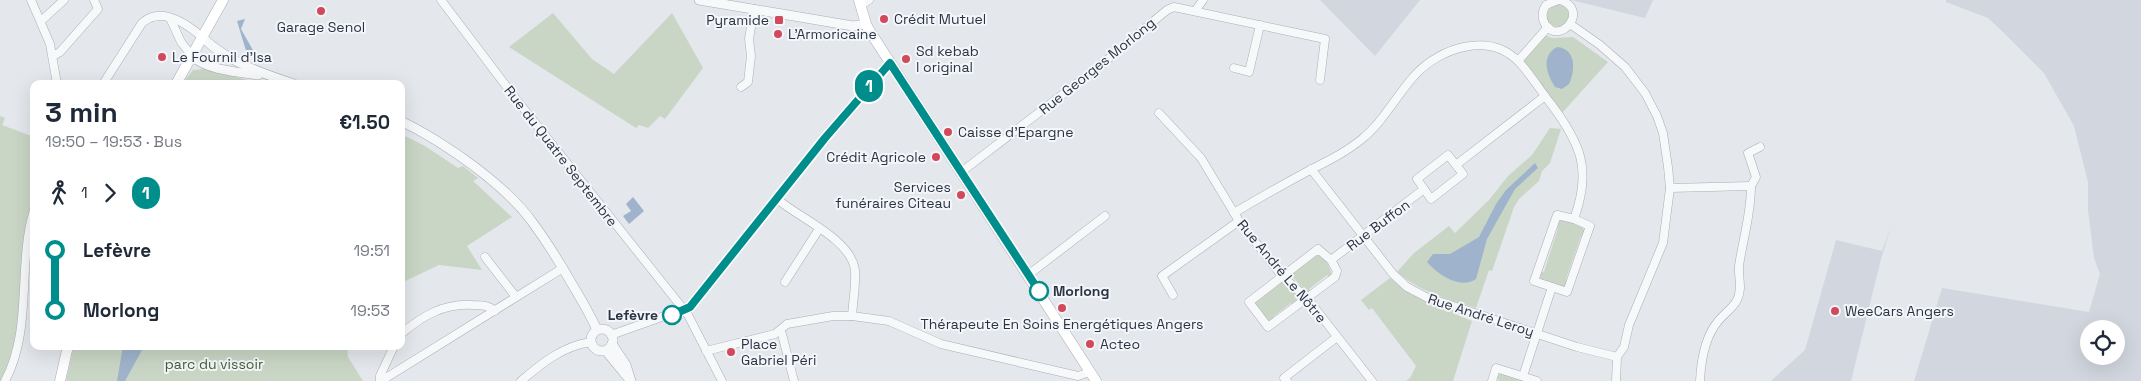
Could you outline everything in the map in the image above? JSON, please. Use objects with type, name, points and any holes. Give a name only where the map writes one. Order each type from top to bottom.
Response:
[{"type":"main road","points":[[210,22],[215,0]]},
{"type":"main road","points":[[178,80],[222,0]]},
{"type":"main road","points":[[863,2],[866,24],[960,173],[1093,377]]},
{"type":"main road","points":[[60,381],[67,350]]},
{"type":"street","points":[[31,0],[41,21],[53,56],[56,80]]},
{"type":"street","points":[[41,21],[64,0]]},
{"type":"street","points":[[53,56],[60,52],[98,9],[95,0]]},
{"type":"street","name":"Rue du Quatre Septembre","points":[[440,0],[684,311],[722,381]]},
{"type":"street","points":[[698,0],[854,26],[866,24]]},
{"type":"street","points":[[1196,11],[1203,0]]},
{"type":"street","points":[[1559,0],[1565,2],[1572,9],[1573,20],[1570,24],[1567,28],[1557,31],[1548,27],[1542,19],[1543,9],[1550,2],[1559,0]]},
{"type":"street","name":"Rue Georges Morlong","points":[[960,173],[1101,65],[1167,10],[1180,4],[1196,11],[1325,39],[1320,80]]},
{"type":"street","points":[[741,87],[748,82],[751,56],[749,39],[754,9]]},
{"type":"street","points":[[106,80],[142,22],[150,16],[159,14],[179,20],[209,44],[240,64],[281,80]]},
{"type":"street","points":[[170,18],[181,42],[198,62],[240,73],[268,76]]},
{"type":"street","points":[[1570,24],[1600,45],[1625,67],[1645,94],[1657,116],[1663,133],[1670,188],[1662,243],[1629,325],[1624,346],[1616,357],[1616,381]]},
{"type":"street","points":[[1234,68],[1249,72],[1260,25]]},
{"type":"street","points":[[1518,61],[1548,27]]},
{"type":"street","points":[[1234,213],[1336,157],[1363,138],[1374,128],[1416,74],[1433,60],[1465,46],[1481,44],[1502,50],[1518,61],[1566,124],[1578,146],[1584,186],[1574,219]]},
{"type":"street","points":[[631,381],[610,343],[604,330],[597,330],[592,335],[591,342],[596,350],[610,343],[684,311],[690,307],[825,138],[890,63]]},
{"type":"street","points":[[1456,165],[1545,96]]},
{"type":"street","name":"Rue André Le Nôtre","points":[[1159,113],[1201,158],[1239,221],[1282,276],[1307,298],[1372,381]]},
{"type":"street","points":[[405,123],[435,138],[469,162],[532,221],[563,268],[597,330]]},
{"type":"street","points":[[1700,381],[1701,364],[1711,333],[1718,320],[1737,300],[1740,290],[1739,272],[1749,216],[1751,186],[1756,177],[1748,153],[1760,147]]},
{"type":"street","points":[[1448,155],[1456,165],[1463,174],[1431,199],[1417,180],[1448,155]]},
{"type":"street","name":"Rue André Leroy","points":[[1311,170],[1392,274],[1415,291],[1426,297],[1536,334],[1616,357]]},
{"type":"street","points":[[1670,188],[1751,186]]},
{"type":"street","name":"Rue Buffon","points":[[1331,260],[1424,189]]},
{"type":"street","points":[[777,199],[844,247],[853,262],[855,289],[852,316]]},
{"type":"street","points":[[1556,215],[1574,219],[1590,226],[1567,292],[1552,287],[1534,281],[1556,215]]},
{"type":"street","points":[[1028,275],[1105,216]]},
{"type":"street","points":[[1173,295],[1162,276],[1239,221]]},
{"type":"street","points":[[785,282],[819,229]]},
{"type":"street","points":[[5,381],[18,348],[26,250],[30,230]]},
{"type":"street","points":[[1318,249],[1331,260],[1337,272],[1335,277],[1268,327],[1249,302],[1318,249]]},
{"type":"street","points":[[485,257],[516,297]]},
{"type":"street","points":[[380,381],[563,268]]},
{"type":"street","points":[[1523,376],[1552,287]]},
{"type":"street","points":[[405,331],[418,320],[440,308],[465,304],[483,305],[495,311]]},
{"type":"street","points":[[706,351],[775,334],[788,324],[831,317],[852,316],[889,322],[941,344],[1078,376],[1093,377]]},
{"type":"street","points":[[779,331],[782,334],[794,381]]},
{"type":"street","points":[[1283,380],[1337,338]]},
{"type":"street","points":[[521,381],[554,355],[581,343],[591,342]]},
{"type":"street","points":[[380,381],[380,376],[392,350]]},
{"type":"street","points":[[1492,381],[1496,368],[1537,381]]},
{"type":"shaded area","points":[[1320,0],[1420,0],[1375,56]]},
{"type":"shaded area","points":[[1571,0],[1653,0],[1645,18]]},
{"type":"shaded area","points":[[1946,0],[2141,0],[2141,381],[1914,381],[1942,288],[2089,312],[2100,274],[2094,258],[2088,210],[2088,182],[2074,126],[2044,73],[1988,18],[1946,2]]},
{"type":"shaded area","points":[[1891,227],[1881,259],[1851,381],[1771,381],[1805,350],[1836,240],[1882,251]]},
{"type":"green space","points":[[1558,5],[1566,8],[1569,16],[1566,24],[1558,27],[1550,24],[1547,16],[1550,8]]},
{"type":"green space","points":[[553,13],[592,59],[614,74],[672,13],[703,68],[665,119],[660,116],[648,128],[639,125],[636,128],[509,47]]},
{"type":"green space","points":[[1545,35],[1552,38],[1573,37],[1608,62],[1562,113],[1523,63],[1524,57]]},
{"type":"green space","points":[[205,69],[248,80],[185,80],[193,70]]},
{"type":"green space","points":[[0,116],[5,118],[2,125],[30,136],[30,218],[26,235],[15,355],[2,381],[0,381]]},
{"type":"green space","points":[[1550,128],[1561,129],[1550,163],[1542,171],[1539,181],[1519,199],[1514,207],[1492,271],[1489,270],[1476,308],[1425,290],[1397,272],[1414,253],[1449,226],[1455,233],[1489,200],[1508,176],[1532,155]]},
{"type":"green space","points":[[405,136],[425,146],[458,168],[463,166],[478,178],[473,181],[512,217],[467,246],[482,270],[439,265],[405,281]]},
{"type":"green space","points":[[1563,219],[1581,225],[1585,231],[1584,236],[1581,236],[1566,279],[1569,281],[1563,288],[1541,279],[1540,271],[1544,272],[1558,228],[1555,227]]},
{"type":"green space","points":[[1317,254],[1327,263],[1331,275],[1329,277],[1327,275],[1309,289],[1311,291],[1307,292],[1290,274],[1293,269],[1295,272],[1314,258],[1312,255]]},
{"type":"green space","points":[[1390,278],[1412,295],[1457,312],[1457,315],[1472,321],[1453,381],[1406,381],[1410,378],[1416,366],[1372,308],[1369,310],[1361,300]]},
{"type":"green space","points":[[1282,281],[1298,297],[1294,306],[1291,303],[1273,317],[1275,320],[1266,322],[1254,306],[1256,297],[1259,300],[1277,286],[1275,283]]},
{"type":"green space","name":"parc du vissoir","points":[[73,350],[347,350],[348,357],[363,381],[66,381]]},
{"type":"green space","points":[[1502,372],[1528,381],[1498,381],[1499,379],[1496,378]]},
{"type":"water","points":[[245,19],[241,29],[254,52],[247,54],[237,21]]},
{"type":"water","points":[[1557,47],[1568,52],[1573,61],[1569,84],[1562,89],[1555,87],[1547,71],[1549,55]]},
{"type":"water","points":[[1535,163],[1538,168],[1515,189],[1487,239],[1476,279],[1470,282],[1456,282],[1443,276],[1431,267],[1427,262],[1433,254],[1450,254],[1479,237],[1496,204],[1506,190]]},
{"type":"water","points":[[633,197],[644,211],[629,224],[623,216],[631,211],[626,204]]},
{"type":"water","points":[[122,350],[142,350],[125,381],[117,381]]},
{"type":"bus line","name":"1","points":[[672,315],[690,307],[825,138],[884,67],[890,63],[960,173],[1039,291]]},
{"type":"place","name":"Garage Senol","points":[[321,11]]},
{"type":"place","name":"Crédit Mutuel","points":[[884,19]]},
{"type":"place","name":"Pyramide","points":[[779,20]]},
{"type":"place","name":"L'Armoricaine","points":[[778,34]]},
{"type":"place","name":"Le Fournil d'Isa","points":[[162,57]]},
{"type":"place","name":"Sd kebab l original","points":[[906,59]]},
{"type":"place","name":"Caisse d'Epargne","points":[[948,132]]},
{"type":"place","name":"Crédit Agricole","points":[[936,157]]},
{"type":"place","name":"Services funéraires Citeau","points":[[961,195]]},
{"type":"place","name":"Morlong","points":[[1039,291]]},
{"type":"place","name":"Thérapeute En Soins Energétiques Angers","points":[[1062,308]]},
{"type":"place","name":"WeeCars Angers","points":[[1835,311]]},
{"type":"place","name":"Lefèvre","points":[[672,315]]},
{"type":"place","name":"Acteo","points":[[1090,344]]},
{"type":"place","name":"Place Gabriel Péri","points":[[731,352]]}]
